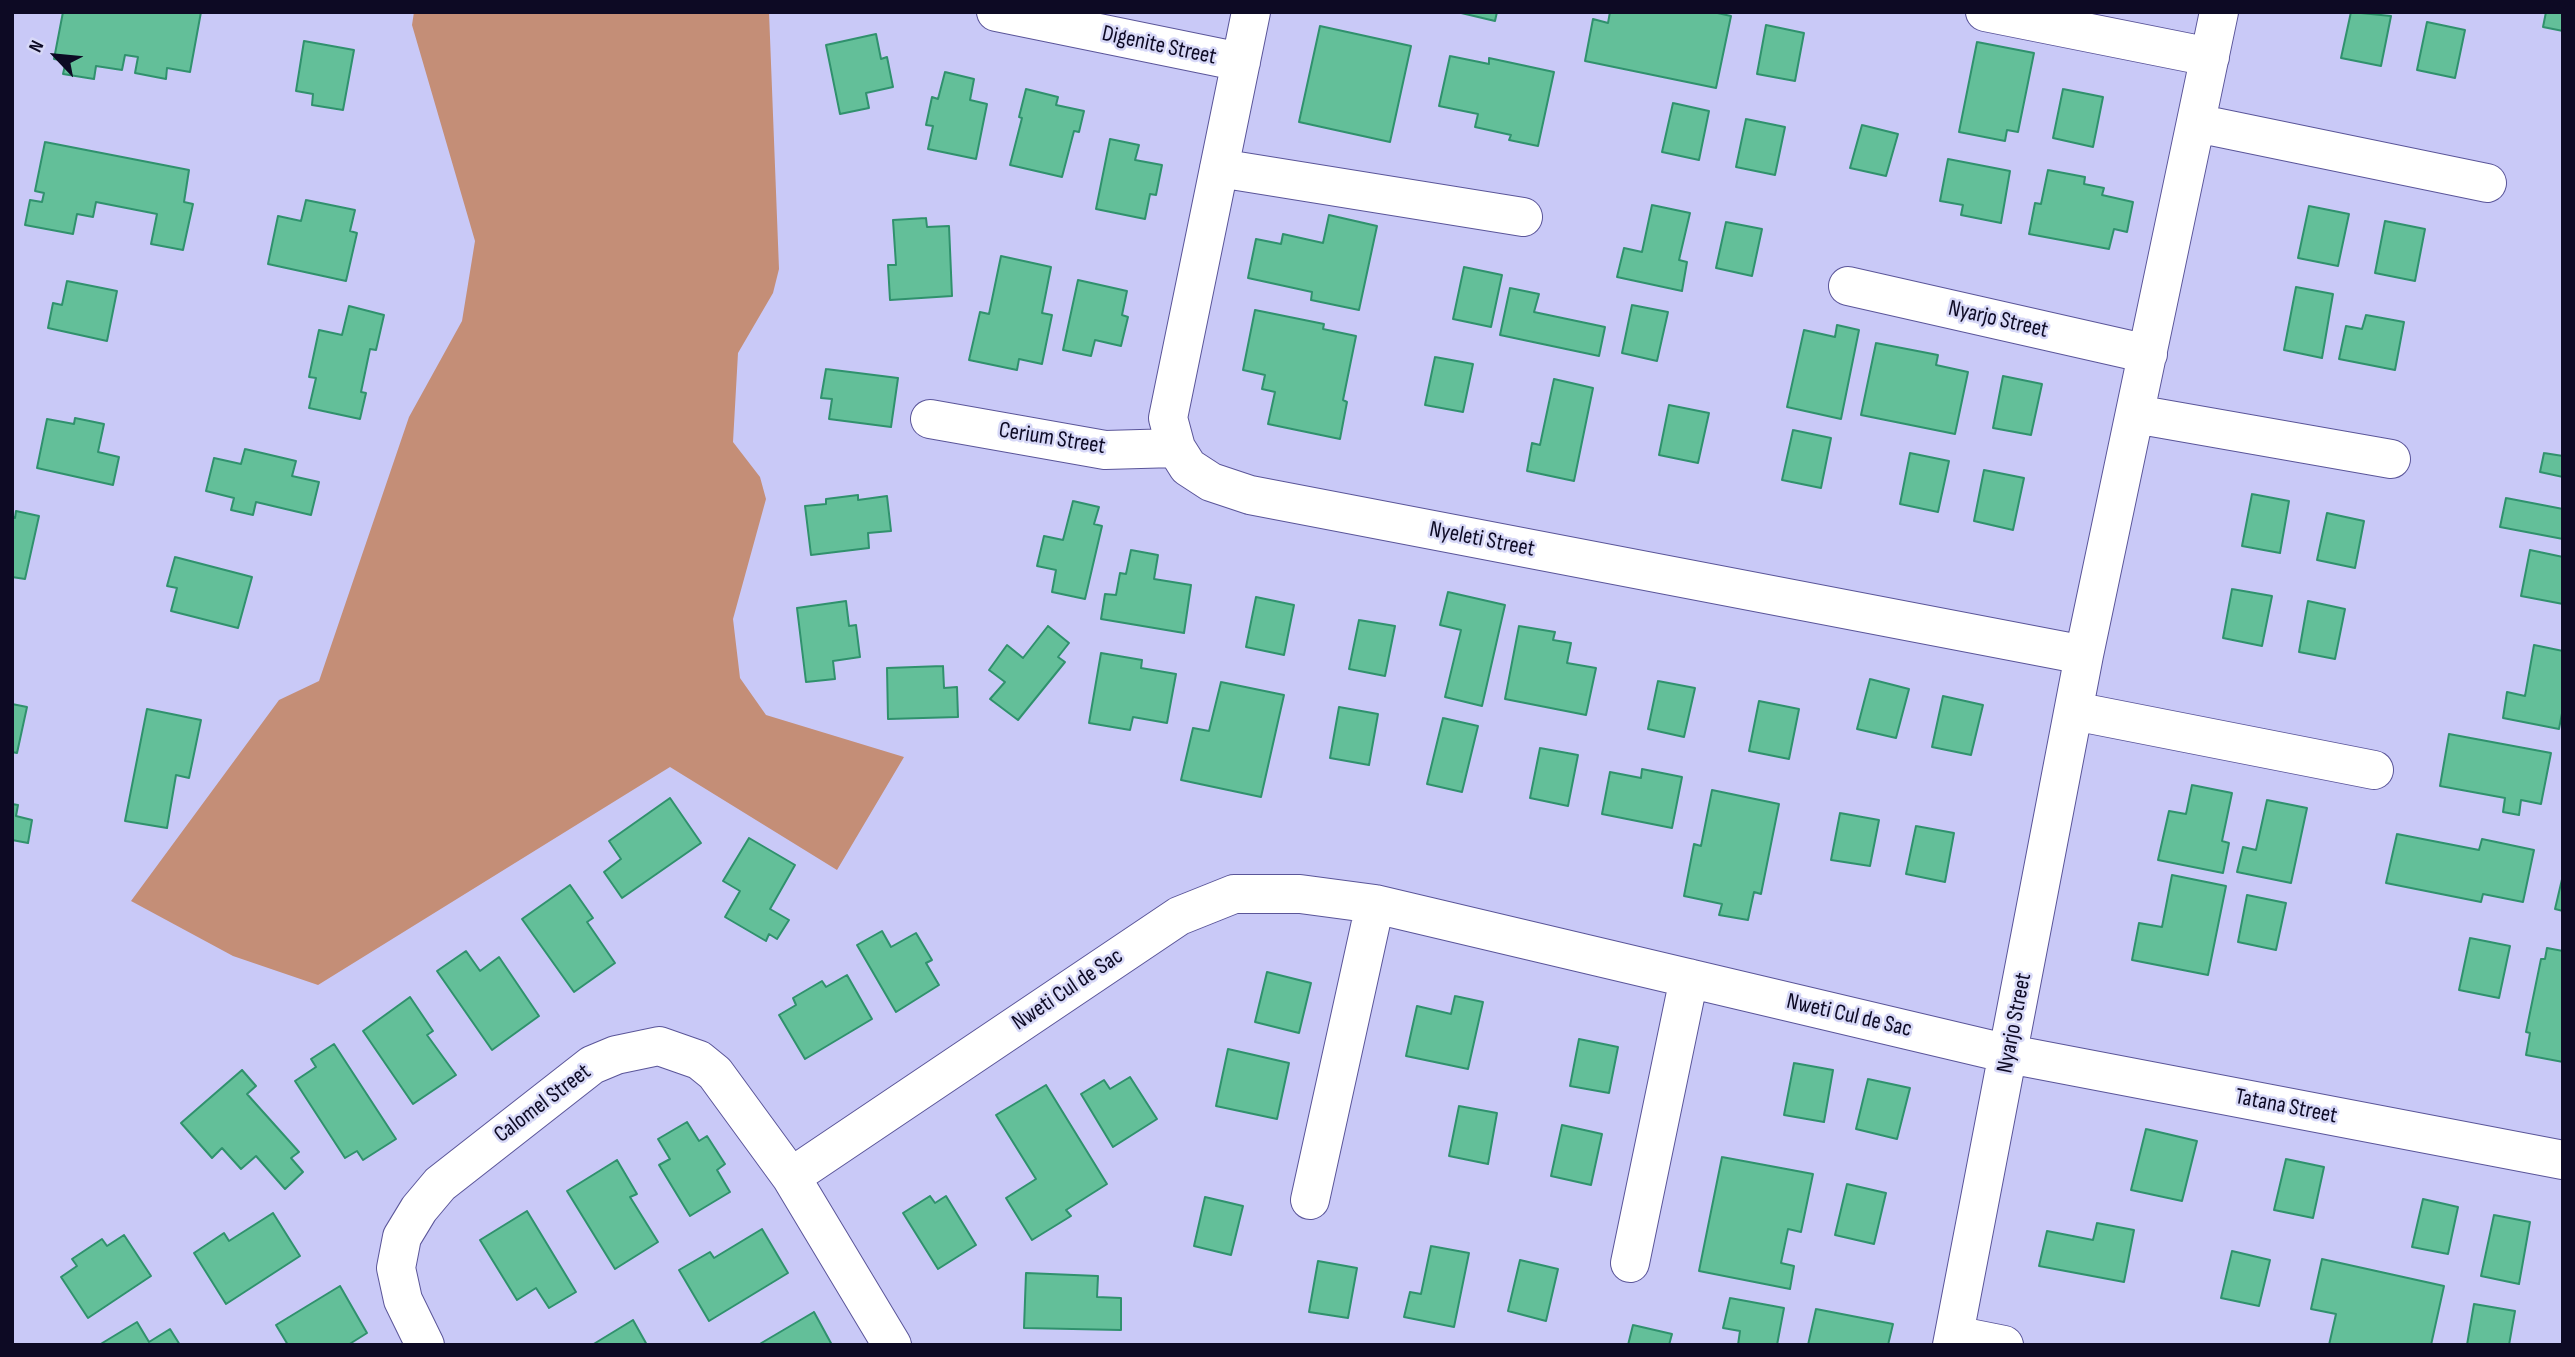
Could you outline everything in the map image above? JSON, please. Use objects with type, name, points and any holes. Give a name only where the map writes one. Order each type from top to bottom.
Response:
[{"type":"street","name":"Digenite Street","points":[[996,12],[1241,62]]},
{"type":"street","name":"Nyeleti Street","points":[[1251,12],[1168,418],[1176,448],[1188,467],[1211,482],[1250,495],[2084,655]]},
{"type":"street","points":[[1984,12],[2210,57]]},
{"type":"street","name":"Nyarjo Street","points":[[2004,1345],[1953,1340],[2084,655],[2219,12]]},
{"type":"street","points":[[2196,123],[2487,183]]},
{"type":"street","points":[[1219,168],[1523,217]]},
{"type":"street","name":"Nyarjo Street","points":[[1849,286],[2148,354]]},
{"type":"street","points":[[2135,414],[2391,459]]},
{"type":"street","name":"Cerium Street","points":[[930,419],[1105,450],[1176,448]]},
{"type":"street","points":[[2074,711],[2374,770]]},
{"type":"street","name":"Nweti Cul de Sac","points":[[791,1177],[1179,916],[1234,894],[1300,894],[1375,904],[2009,1054]]},
{"type":"street","points":[[1310,1200],[1375,904]]},
{"type":"street","points":[[1630,1263],[1689,978]]},
{"type":"street","name":"Calomel Street","points":[[425,1345],[403,1300],[396,1268],[402,1237],[419,1209],[440,1184],[592,1065],[628,1051],[659,1046],[699,1060],[715,1073],[791,1177],[892,1345]]},
{"type":"street","name":"Tatana Street","points":[[2009,1054],[2563,1160]]},
{"type":"shaded area","points":[[414,12],[769,12],[779,269],[773,293],[738,353],[733,442],[760,477],[766,499],[733,619],[740,678],[766,715],[904,757],[837,870],[670,767],[318,985],[233,956],[131,901],[279,700],[319,681],[409,417],[462,321],[475,241],[412,25]]},
{"type":"building","points":[[63,12],[201,12],[190,72],[167,68],[166,79],[135,73],[138,57],[125,55],[122,70],[96,66],[94,79],[63,74],[66,61],[54,59]]},
{"type":"building","points":[[1457,12],[1497,12],[1495,21]]},
{"type":"building","points":[[1610,12],[1713,12],[1731,16],[1716,88],[1585,61],[1593,19],[1608,23]]},
{"type":"building","points":[[2351,12],[2391,16],[2381,66],[2341,58]]},
{"type":"building","points":[[2546,12],[2563,12],[2563,31],[2543,27]]},
{"type":"building","points":[[2427,22],[2465,30],[2455,78],[2417,70]]},
{"type":"building","points":[[1766,25],[1804,33],[1795,81],[1757,74]]},
{"type":"building","points":[[1320,26],[1411,46],[1390,142],[1299,122]]},
{"type":"building","points":[[876,34],[881,59],[887,57],[893,87],[866,93],[869,108],[840,114],[826,45]]},
{"type":"building","points":[[304,41],[354,50],[343,110],[312,105],[313,94],[296,91]]},
{"type":"building","points":[[1977,42],[2034,53],[2018,132],[2007,130],[2005,141],[1959,132]]},
{"type":"building","points":[[1450,56],[1489,64],[1489,58],[1554,72],[1538,146],[1509,140],[1511,135],[1475,127],[1478,114],[1439,106]]},
{"type":"building","points":[[945,72],[974,79],[970,100],[987,104],[976,159],[928,149],[933,126],[926,125],[932,97],[938,99]]},
{"type":"building","points":[[1026,89],[1058,97],[1056,105],[1084,111],[1079,132],[1074,131],[1062,177],[1010,165]]},
{"type":"building","points":[[2063,89],[2103,97],[2093,147],[2053,138]]},
{"type":"building","points":[[1673,103],[1709,111],[1699,160],[1662,152]]},
{"type":"building","points":[[1746,119],[1785,127],[1775,175],[1736,167]]},
{"type":"building","points":[[1862,125],[1898,134],[1886,176],[1850,168]]},
{"type":"building","points":[[1110,139],[1139,145],[1135,160],[1162,165],[1156,195],[1150,194],[1145,219],[1096,209]]},
{"type":"building","points":[[45,142],[189,170],[184,202],[193,204],[183,250],[151,244],[157,214],[96,202],[93,217],[77,214],[73,234],[25,225],[30,200],[42,202],[44,193],[35,191]]},
{"type":"building","points":[[1948,159],[2010,171],[2001,223],[1961,215],[1963,205],[1940,201]]},
{"type":"building","points":[[2048,170],[2085,177],[2084,184],[2104,188],[2102,195],[2133,202],[2127,232],[2114,229],[2109,249],[2029,234],[2035,203],[2041,204]]},
{"type":"building","points":[[306,200],[355,210],[350,231],[357,233],[346,281],[268,264],[278,216],[301,221]]},
{"type":"building","points":[[1652,205],[1690,213],[1679,260],[1687,262],[1682,291],[1617,277],[1624,248],[1642,252]]},
{"type":"building","points":[[2309,206],[2349,214],[2338,266],[2298,258]]},
{"type":"building","points":[[1329,215],[1377,226],[1359,310],[1311,300],[1312,292],[1248,278],[1256,239],[1281,244],[1283,234],[1323,243]]},
{"type":"building","points":[[926,218],[927,227],[949,226],[952,296],[890,300],[888,265],[896,265],[893,220]]},
{"type":"building","points":[[2385,221],[2425,229],[2415,281],[2375,273]]},
{"type":"building","points":[[1726,222],[1762,229],[1752,276],[1716,268]]},
{"type":"building","points":[[1001,256],[1051,267],[1042,313],[1052,315],[1042,364],[1019,359],[1017,370],[969,360],[980,312],[989,314]]},
{"type":"building","points":[[1464,267],[1502,275],[1491,327],[1453,319]]},
{"type":"building","points":[[1078,280],[1127,291],[1122,315],[1128,317],[1121,346],[1095,340],[1091,356],[1063,350]]},
{"type":"building","points":[[67,281],[117,291],[107,341],[48,328],[53,303],[62,305]]},
{"type":"building","points":[[2296,287],[2333,294],[2322,358],[2284,350]]},
{"type":"building","points":[[1510,288],[1539,294],[1534,312],[1605,327],[1599,356],[1500,335]]},
{"type":"building","points":[[1632,305],[1668,312],[1657,361],[1622,353]]},
{"type":"building","points":[[349,306],[384,315],[376,350],[370,349],[361,392],[366,393],[360,419],[309,408],[316,378],[309,377],[319,330],[342,335]]},
{"type":"building","points":[[1255,310],[1324,324],[1323,329],[1356,336],[1343,400],[1347,402],[1340,439],[1268,424],[1275,392],[1262,389],[1265,375],[1243,370]]},
{"type":"building","points":[[2366,315],[2404,322],[2395,370],[2339,359],[2346,326],[2362,329]]},
{"type":"building","points":[[1837,325],[1859,330],[1841,419],[1787,407],[1804,330],[1835,337]]},
{"type":"building","points":[[1876,343],[1938,355],[1936,365],[1968,372],[1955,434],[1861,415]]},
{"type":"building","points":[[1435,357],[1473,364],[1463,412],[1425,405]]},
{"type":"building","points":[[826,369],[898,378],[891,427],[829,419],[832,399],[821,398]]},
{"type":"building","points":[[2003,376],[2042,384],[2031,435],[1993,428]]},
{"type":"building","points":[[1554,379],[1593,388],[1574,481],[1527,471],[1532,443],[1540,445]]},
{"type":"building","points":[[1669,405],[1709,413],[1698,463],[1659,455]]},
{"type":"building","points":[[75,418],[104,424],[98,452],[119,457],[113,485],[37,468],[47,419],[74,424]]},
{"type":"building","points":[[1793,430],[1831,438],[1821,488],[1782,480]]},
{"type":"building","points":[[245,449],[296,461],[292,476],[319,482],[311,515],[256,502],[253,515],[231,510],[234,498],[206,491],[214,458],[241,464]]},
{"type":"building","points":[[1910,453],[1949,461],[1938,512],[1900,504]]},
{"type":"building","points":[[2544,453],[2563,456],[2563,477],[2540,472]]},
{"type":"building","points":[[1984,470],[2024,478],[2013,530],[1974,521]]},
{"type":"building","points":[[2252,494],[2289,501],[2280,553],[2242,546]]},
{"type":"building","points":[[858,495],[858,500],[887,496],[891,531],[868,533],[869,548],[811,555],[805,506],[826,504],[826,499]]},
{"type":"building","points":[[2506,498],[2563,509],[2563,539],[2500,527]]},
{"type":"building","points":[[1073,501],[1099,507],[1094,524],[1102,526],[1085,599],[1052,592],[1056,570],[1037,566],[1044,536],[1063,540]]},
{"type":"building","points":[[16,511],[39,516],[25,579],[12,577],[12,517],[15,518]]},
{"type":"building","points":[[2327,513],[2364,521],[2355,568],[2317,560]]},
{"type":"building","points":[[1131,550],[1158,555],[1154,579],[1191,585],[1184,633],[1101,619],[1105,594],[1116,595],[1120,573],[1126,574]]},
{"type":"building","points":[[2530,550],[2563,557],[2563,604],[2521,596]]},
{"type":"building","points":[[175,557],[252,577],[238,628],[171,611],[177,588],[167,586]]},
{"type":"building","points":[[2232,589],[2272,596],[2262,646],[2223,638]]},
{"type":"building","points":[[1448,592],[1505,605],[1482,706],[1445,697],[1461,630],[1440,625]]},
{"type":"building","points":[[1256,597],[1294,605],[1284,655],[1246,647]]},
{"type":"building","points":[[846,601],[849,626],[856,625],[860,657],[833,661],[835,679],[806,682],[797,608]]},
{"type":"building","points":[[2308,601],[2345,609],[2335,659],[2299,652]]},
{"type":"building","points":[[1359,620],[1395,626],[1385,676],[1349,669]]},
{"type":"building","points":[[1048,626],[1069,643],[1058,657],[1065,662],[1018,720],[990,699],[1005,682],[989,670],[1007,645],[1023,658]]},
{"type":"building","points":[[1519,626],[1555,632],[1553,640],[1571,643],[1567,663],[1596,668],[1586,715],[1505,699]]},
{"type":"building","points":[[2534,645],[2563,651],[2563,708],[2559,729],[2503,718],[2507,692],[2525,696]]},
{"type":"building","points":[[1101,653],[1142,660],[1141,668],[1176,674],[1167,723],[1133,717],[1130,730],[1089,723]]},
{"type":"building","points":[[943,666],[944,688],[957,687],[958,717],[888,719],[887,668]]},
{"type":"building","points":[[1870,679],[1909,689],[1896,738],[1857,729]]},
{"type":"building","points":[[1658,681],[1695,688],[1684,737],[1648,729]]},
{"type":"building","points":[[1221,682],[1284,695],[1261,797],[1181,780],[1193,728],[1209,731]]},
{"type":"building","points":[[1943,696],[1983,705],[1971,755],[1932,747]]},
{"type":"building","points":[[1759,701],[1799,709],[1789,759],[1749,751]]},
{"type":"building","points":[[12,704],[27,707],[17,753],[12,752]]},
{"type":"building","points":[[1339,707],[1378,714],[1369,765],[1330,758]]},
{"type":"building","points":[[147,709],[201,720],[189,778],[176,775],[167,828],[125,821]]},
{"type":"building","points":[[1443,718],[1478,726],[1462,792],[1427,784]]},
{"type":"building","points":[[2449,734],[2551,753],[2541,804],[2521,800],[2519,815],[2503,812],[2505,798],[2440,786]]},
{"type":"building","points":[[1540,748],[1578,755],[1568,806],[1530,798]]},
{"type":"building","points":[[1642,769],[1682,777],[1672,828],[1602,814],[1610,772],[1641,778]]},
{"type":"building","points":[[2192,785],[2232,793],[2222,841],[2229,843],[2223,873],[2158,860],[2169,811],[2186,814]]},
{"type":"building","points":[[1712,790],[1779,804],[1761,894],[1754,892],[1748,920],[1719,915],[1722,904],[1684,896],[1694,844],[1701,846]]},
{"type":"building","points":[[670,798],[701,843],[622,898],[604,872],[621,859],[609,841]]},
{"type":"building","points":[[2267,800],[2307,808],[2291,883],[2237,872],[2243,847],[2256,850]]},
{"type":"building","points":[[12,804],[18,805],[16,816],[32,820],[28,843],[12,840]]},
{"type":"building","points":[[1840,813],[1879,820],[1870,866],[1831,860]]},
{"type":"building","points":[[1916,826],[1954,833],[1945,882],[1906,874]]},
{"type":"building","points":[[2397,834],[2479,850],[2482,839],[2534,850],[2523,902],[2483,894],[2481,902],[2386,883]]},
{"type":"building","points":[[749,838],[795,865],[770,909],[789,920],[777,939],[769,934],[766,941],[725,917],[740,891],[723,881]]},
{"type":"building","points":[[2172,875],[2226,886],[2208,975],[2132,960],[2139,923],[2162,927]]},
{"type":"building","points":[[2563,875],[2563,911],[2555,909]]},
{"type":"building","points":[[570,885],[593,918],[587,922],[615,963],[574,992],[522,919]]},
{"type":"building","points":[[2247,895],[2286,903],[2276,950],[2238,942]]},
{"type":"building","points":[[882,931],[891,947],[916,933],[932,960],[926,963],[939,985],[896,1012],[857,945]]},
{"type":"building","points":[[2470,938],[2510,946],[2499,998],[2459,990]]},
{"type":"building","points":[[2547,948],[2563,951],[2563,1062],[2526,1055],[2530,1033],[2526,1032],[2541,959],[2545,959]]},
{"type":"building","points":[[466,951],[480,971],[499,957],[539,1016],[492,1050],[437,971]]},
{"type":"building","points":[[1267,972],[1311,983],[1299,1033],[1255,1022]]},
{"type":"building","points":[[847,975],[872,1019],[805,1059],[779,1015],[796,1005],[793,998],[822,981],[826,987]]},
{"type":"building","points":[[1455,996],[1483,1002],[1468,1069],[1406,1056],[1417,1006],[1451,1014]]},
{"type":"building","points":[[410,997],[433,1031],[427,1035],[456,1075],[413,1104],[363,1031]]},
{"type":"building","points":[[1579,1039],[1618,1047],[1609,1093],[1570,1086]]},
{"type":"building","points":[[334,1044],[396,1139],[363,1160],[357,1151],[345,1158],[295,1081],[316,1067],[311,1059]]},
{"type":"building","points":[[1228,1049],[1289,1063],[1277,1119],[1216,1106]]},
{"type":"building","points":[[1794,1063],[1833,1070],[1824,1122],[1784,1115]]},
{"type":"building","points":[[242,1070],[256,1086],[247,1094],[299,1152],[291,1158],[303,1172],[285,1189],[256,1156],[241,1169],[222,1148],[212,1158],[181,1123]]},
{"type":"building","points":[[1130,1077],[1157,1119],[1113,1147],[1081,1094],[1104,1080],[1110,1089]]},
{"type":"building","points":[[1868,1079],[1910,1088],[1897,1139],[1856,1129]]},
{"type":"building","points":[[1046,1085],[1107,1184],[1066,1210],[1071,1216],[1032,1240],[1006,1198],[1036,1179],[996,1115]]},
{"type":"building","points":[[1459,1106],[1497,1113],[1488,1164],[1449,1156]]},
{"type":"building","points":[[687,1122],[699,1141],[707,1136],[725,1164],[717,1170],[730,1192],[690,1216],[659,1165],[670,1159],[658,1139]]},
{"type":"building","points":[[1562,1125],[1602,1134],[1591,1185],[1551,1176]]},
{"type":"building","points":[[2146,1129],[2197,1141],[2182,1201],[2131,1190]]},
{"type":"building","points":[[1722,1157],[1813,1174],[1801,1232],[1788,1229],[1781,1263],[1794,1266],[1790,1289],[1699,1271]]},
{"type":"building","points":[[2286,1159],[2324,1167],[2313,1218],[2274,1210]]},
{"type":"building","points":[[617,1160],[637,1194],[630,1197],[658,1242],[615,1269],[567,1191]]},
{"type":"building","points":[[1847,1184],[1886,1193],[1874,1244],[1835,1235]]},
{"type":"building","points":[[930,1196],[935,1203],[946,1196],[976,1245],[938,1269],[903,1213]]},
{"type":"building","points":[[1205,1197],[1243,1206],[1231,1255],[1194,1246]]},
{"type":"building","points":[[2423,1199],[2458,1207],[2448,1254],[2412,1247]]},
{"type":"building","points":[[527,1211],[576,1292],[549,1308],[536,1288],[517,1300],[480,1240]]},
{"type":"building","points":[[273,1213],[300,1256],[226,1304],[194,1253],[224,1233],[229,1241]]},
{"type":"building","points":[[2494,1215],[2530,1222],[2519,1284],[2481,1276]]},
{"type":"building","points":[[2097,1223],[2134,1230],[2124,1282],[2039,1266],[2047,1231],[2093,1240]]},
{"type":"building","points":[[762,1229],[788,1273],[709,1321],[679,1270],[710,1252],[714,1258]]},
{"type":"building","points":[[124,1235],[151,1276],[88,1318],[61,1277],[77,1266],[72,1259],[102,1239],[107,1246]]},
{"type":"building","points":[[1431,1246],[1469,1253],[1454,1327],[1404,1317],[1410,1292],[1421,1294]]},
{"type":"building","points":[[2232,1251],[2270,1260],[2259,1306],[2221,1298]]},
{"type":"building","points":[[2322,1259],[2444,1286],[2431,1345],[2329,1345],[2336,1314],[2311,1309]]},
{"type":"building","points":[[1520,1260],[1558,1269],[1546,1321],[1508,1311]]},
{"type":"building","points":[[1318,1261],[1357,1268],[1348,1318],[1309,1312]]},
{"type":"building","points":[[1026,1273],[1098,1276],[1097,1297],[1121,1298],[1121,1330],[1024,1328]]},
{"type":"building","points":[[340,1286],[367,1333],[348,1345],[288,1345],[276,1325]]},
{"type":"building","points":[[1730,1298],[1784,1308],[1777,1345],[1738,1345],[1740,1331],[1723,1328]]},
{"type":"building","points":[[2474,1304],[2515,1311],[2509,1345],[2467,1345]]},
{"type":"building","points":[[1816,1309],[1893,1324],[1888,1345],[1808,1345]]},
{"type":"building","points":[[814,1312],[832,1345],[758,1345]]},
{"type":"building","points":[[633,1320],[647,1345],[592,1345]]},
{"type":"building","points":[[137,1322],[149,1342],[170,1329],[180,1345],[99,1345]]},
{"type":"building","points":[[1633,1325],[1672,1334],[1669,1345],[1628,1345]]}]
